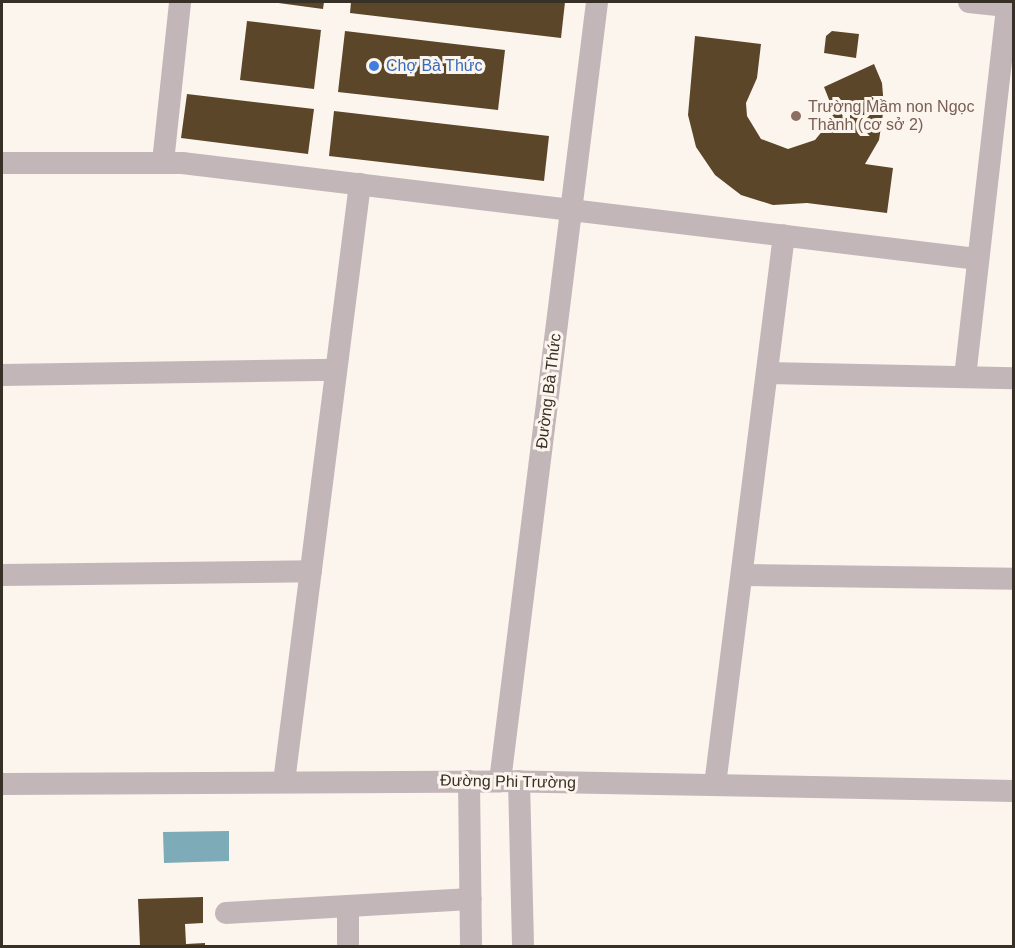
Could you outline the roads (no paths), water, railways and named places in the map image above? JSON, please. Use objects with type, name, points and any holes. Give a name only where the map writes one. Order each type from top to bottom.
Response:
[{"type":"street","points":[[163,162],[180,2]]},
{"type":"street","name":"Đường Bà Thức","points":[[523,946],[510,781],[572,209],[597,2]]},
{"type":"street","points":[[964,377],[1010,6],[969,2]]},
{"type":"street","points":[[2,163],[163,162],[978,259]]},
{"type":"street","points":[[284,782],[360,184]]},
{"type":"street","points":[[715,785],[784,235]]},
{"type":"street","points":[[2,375],[336,370]]},
{"type":"street","points":[[767,373],[1014,378]]},
{"type":"street","points":[[2,575],[311,571]]},
{"type":"street","points":[[742,575],[1014,579]]},
{"type":"street","points":[[469,781],[471,946]]},
{"type":"street","name":"Đường Phi Trường","points":[[2,784],[510,781],[1014,791]]},
{"type":"street","points":[[226,913],[471,899]]},
{"type":"street","points":[[348,906],[348,946]]},
{"type":"water","points":[[229,831],[229,861],[164,863],[163,832]]},
{"type":"place","name":"Chợ Bà Thức","points":[[374,66]]},
{"type":"place","name":"Trường Mầm non Ngọc Thành (cơ sở 2)","points":[[796,116]]}]
